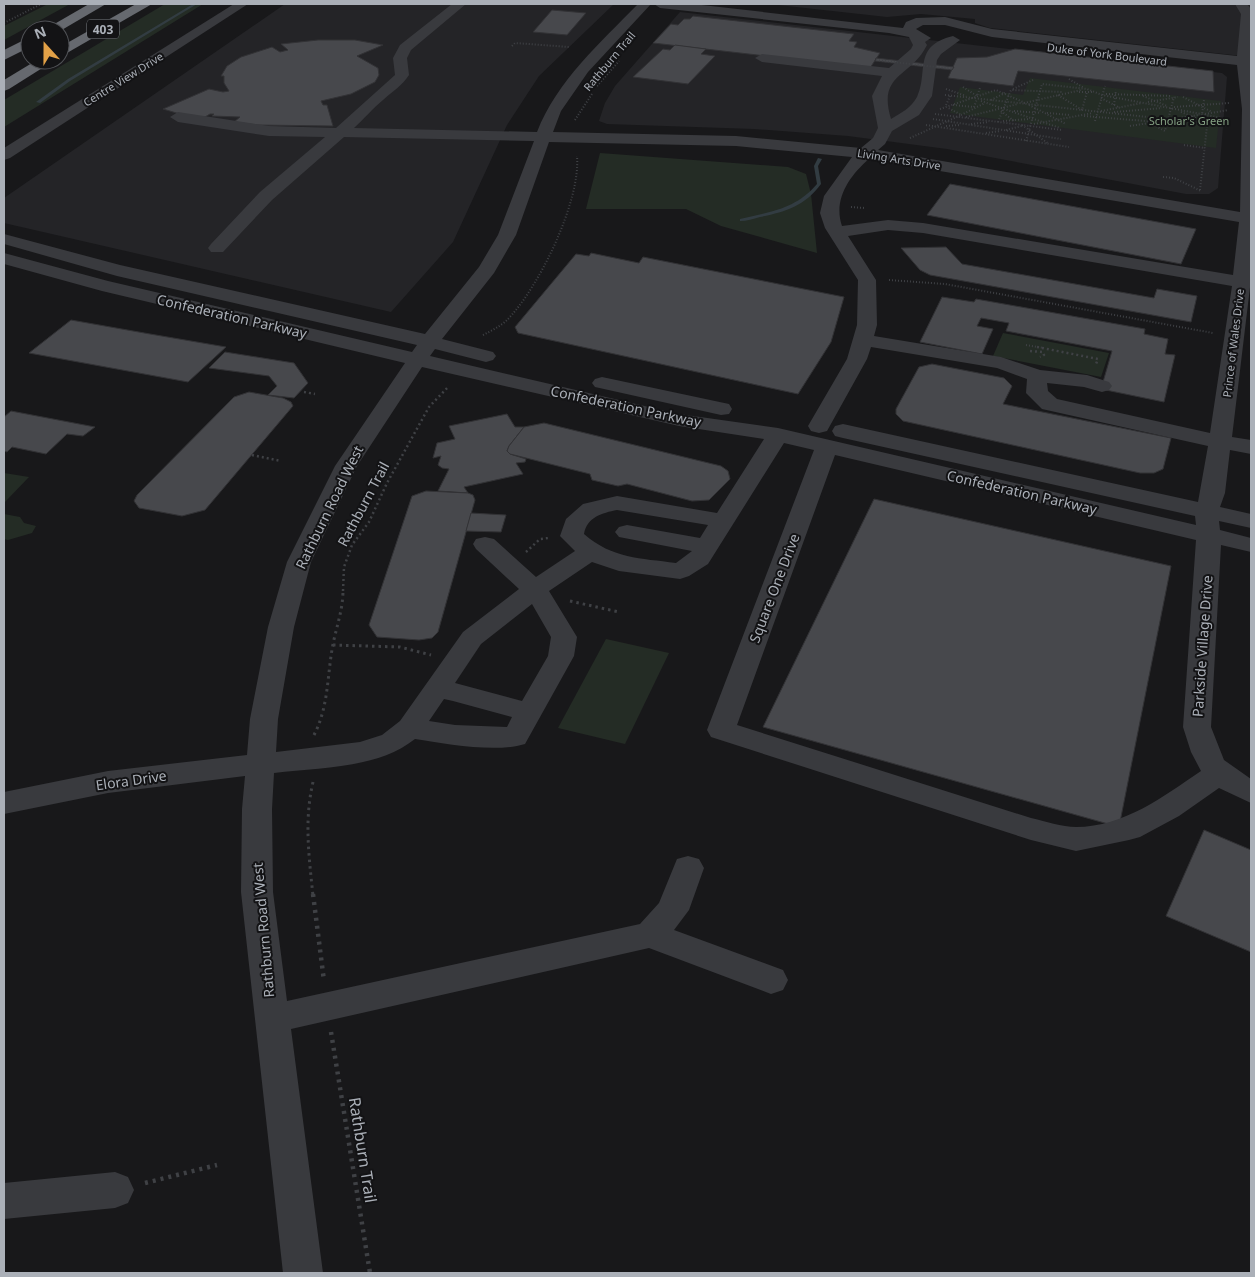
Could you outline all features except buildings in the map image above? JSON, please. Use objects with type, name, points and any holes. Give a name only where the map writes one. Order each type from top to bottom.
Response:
[{"type":"highway","name":"403","points":[[69,20],[99,4]]},
{"type":"highway","name":"403","points":[[70,47],[145,4]]},
{"type":"highway","points":[[4,56],[20,47]]},
{"type":"highway","points":[[4,86],[31,70]]},
{"type":"street","name":"Centre View Drive","points":[[127,60],[218,4]]},
{"type":"street","name":"Centre View Drive","points":[[4,155],[242,4]]},
{"type":"street","points":[[217,248],[266,196],[377,97],[399,80],[403,70],[400,58],[405,48],[460,4]]},
{"type":"street","name":"Rathburn Road West","points":[[303,1273],[257,892],[257,809],[264,719],[275,656],[299,562],[346,466],[424,350],[487,269],[507,235],[553,111],[573,81],[645,4]]},
{"type":"street","points":[[660,4],[917,28],[945,21],[961,29]]},
{"type":"street","points":[[728,4],[917,28],[932,40],[961,29]]},
{"type":"street","name":"Prince of Wales Drive","points":[[1207,524],[1231,367],[1233,336],[1243,294],[1250,219],[1248,14],[1241,4]]},
{"type":"street","points":[[917,28],[945,8]]},
{"type":"street","points":[[886,128],[879,112],[879,98],[882,85],[916,54],[920,46],[917,28]]},
{"type":"street","points":[[867,280],[837,232],[829,213],[832,196],[854,163],[879,141],[886,128],[917,116],[932,90],[930,60],[935,50],[961,29]]},
{"type":"street","name":"Duke of York Boulevard","points":[[961,29],[1248,66]]},
{"type":"street","points":[[762,58],[893,73]]},
{"type":"street","name":"Living Arts Drive","points":[[178,117],[269,130],[736,141],[864,153],[1250,219]]},
{"type":"street","points":[[837,232],[888,225],[924,228],[1243,294]]},
{"type":"street","name":"Confederation Parkway","points":[[4,239],[424,350],[679,420],[778,435],[823,436]]},
{"type":"street","name":"Confederation Parkway","points":[[4,258],[102,285],[693,404],[823,436],[1207,524],[1251,545]]},
{"type":"street","name":"Square One Drive","points":[[867,280],[867,325],[864,340],[823,436],[721,730],[1031,829],[1076,839],[1129,829],[1168,808],[1218,774]]},
{"type":"street","points":[[864,340],[1001,364],[1037,367],[1087,380],[1097,377]]},
{"type":"street","points":[[1037,367],[1037,393],[1050,404],[1219,442],[1251,447]]},
{"type":"street","points":[[724,521],[617,503],[591,509],[574,524],[581,544],[619,563],[680,571],[699,559],[724,521],[778,435]]},
{"type":"street","name":"Confederation Parkway","points":[[1207,524],[1251,521]]},
{"type":"street","name":"Parkside Village Drive","points":[[1207,524],[1208,557],[1197,727],[1204,756],[1218,774],[1251,792]]},
{"type":"street","points":[[627,532],[707,547]]},
{"type":"street","points":[[410,728],[455,735],[515,737],[561,656],[564,637],[537,592],[486,544]]},
{"type":"street","name":"Elora Drive","points":[[4,803],[108,782],[362,752],[392,742],[410,728],[472,638],[537,592],[581,544]]},
{"type":"street","points":[[453,692],[529,712]]},
{"type":"street","points":[[650,935],[673,910],[688,868]]},
{"type":"street","points":[[272,1019],[650,935],[771,980]]},
{"type":"street","points":[[4,1201],[115,1190]]},
{"type":"path","points":[[4,23],[41,4]]},
{"type":"path","points":[[512,46],[515,43],[569,47]]},
{"type":"path","name":"Rathburn Trail","points":[[574,122],[595,88],[621,59]]},
{"type":"path","points":[[876,60],[953,69]]},
{"type":"path","points":[[1069,79],[1087,91]]},
{"type":"path","points":[[905,140],[939,126],[974,107],[987,103],[1033,80]]},
{"type":"path","points":[[1042,85],[1082,110]]},
{"type":"path","points":[[1042,85],[1062,86],[1144,103]]},
{"type":"path","points":[[1026,141],[1029,130],[1028,126],[1032,120],[1042,85]]},
{"type":"path","points":[[1062,86],[1066,108],[1071,116]]},
{"type":"path","points":[[1095,120],[1105,86]]},
{"type":"path","points":[[962,87],[974,98]]},
{"type":"path","points":[[974,107],[974,98],[980,88]]},
{"type":"path","points":[[932,90],[953,91],[1029,117]]},
{"type":"path","points":[[932,90],[950,96],[1023,103]]},
{"type":"path","points":[[917,116],[996,90],[1035,107],[1066,124]]},
{"type":"path","points":[[1011,90],[1087,91]]},
{"type":"path","points":[[993,135],[1011,90]]},
{"type":"path","points":[[1112,118],[1116,90]]},
{"type":"path","points":[[939,126],[940,115],[953,91]]},
{"type":"path","points":[[1082,110],[1087,91]]},
{"type":"path","points":[[1131,91],[1149,102],[1227,119]]},
{"type":"path","points":[[946,121],[1068,92]]},
{"type":"path","points":[[1113,112],[1120,108],[1178,97],[1151,95],[1115,96]]},
{"type":"path","points":[[1145,119],[1151,95]]},
{"type":"path","points":[[1145,119],[1165,131],[1174,97]]},
{"type":"path","points":[[1183,97],[1203,106],[1228,103]]},
{"type":"path","points":[[1101,98],[1135,116]]},
{"type":"path","points":[[1201,122],[1204,100]]},
{"type":"path","points":[[1154,101],[1201,122]]},
{"type":"path","points":[[987,103],[1049,144]]},
{"type":"path","points":[[1023,103],[1025,111],[1049,144]]},
{"type":"path","points":[[950,105],[974,107]]},
{"type":"path","points":[[1035,107],[1066,108],[1106,113],[1198,105]]},
{"type":"path","points":[[945,106],[961,115]]},
{"type":"path","points":[[1203,106],[1221,118]]},
{"type":"path","points":[[1009,110],[1071,116],[1145,119],[1216,127]]},
{"type":"path","points":[[1130,126],[1228,110]]},
{"type":"path","points":[[1078,116],[1097,112],[1113,112],[1157,122]]},
{"type":"path","points":[[917,116],[940,115],[1028,126],[1071,116]]},
{"type":"path","points":[[917,116],[989,128]]},
{"type":"path","points":[[917,116],[939,126],[1069,148]]},
{"type":"path","points":[[962,130],[965,118]]},
{"type":"path","points":[[971,119],[1009,138]]},
{"type":"path","points":[[939,126],[1032,120],[1063,129],[1036,125]]},
{"type":"path","points":[[1167,121],[1249,126]]},
{"type":"path","points":[[983,134],[1021,125]]},
{"type":"path","points":[[1163,177],[1174,178],[1201,190],[1207,126]]},
{"type":"path","points":[[1002,130],[1061,139]]},
{"type":"path","points":[[1184,145],[1205,148]]},
{"type":"path","points":[[480,336],[496,329],[512,314],[541,270],[569,207],[580,164],[576,153]]},
{"type":"path","points":[[867,280],[918,281],[945,284],[1233,336]]},
{"type":"path","points":[[1026,345],[1098,359],[1097,377]]},
{"type":"path","points":[[1029,352],[1050,350]]},
{"type":"path","points":[[1054,358],[1057,351]]},
{"type":"path","points":[[1037,367],[1044,355],[1043,352]]},
{"type":"path","name":"Rathburn Trail","points":[[315,733],[322,719],[326,699],[333,645],[343,604],[344,567],[352,545],[369,522],[387,483],[429,407],[448,388]]},
{"type":"path","points":[[304,392],[315,394]]},
{"type":"path","points":[[252,455],[281,461]]},
{"type":"path","points":[[510,567],[540,539],[581,544]]},
{"type":"path","points":[[537,592],[619,612]]},
{"type":"path","points":[[400,647],[402,640]]},
{"type":"path","points":[[333,645],[400,647],[456,661]]},
{"type":"path","points":[[312,789],[307,808],[308,852],[324,984]]},
{"type":"path","name":"Rathburn Trail","points":[[331,1031],[370,1273]]},
{"type":"path","points":[[115,1190],[217,1165]]},
{"type":"shaded area","points":[[285,4],[614,4],[539,76],[507,125],[453,242],[391,312],[4,223],[4,198]]},
{"type":"shaded area","points":[[769,4],[1251,4],[1251,57],[990,28],[975,23],[975,19],[921,14],[887,17]]},
{"type":"shaded area","points":[[680,12],[1222,73],[1227,77],[1218,188],[1209,194],[1186,194],[947,149],[848,136],[754,129],[607,124],[599,121],[605,103],[615,86]]},
{"type":"green space","points":[[48,4],[70,4],[41,20],[20,20],[20,31],[4,40],[4,26]]},
{"type":"green space","points":[[165,4],[203,4],[4,127],[4,100],[54,70],[70,70],[70,61]]},
{"type":"green space","name":"Scholar's Green","points":[[1030,78],[1221,101],[1216,148],[950,113],[960,87],[1023,95]]},
{"type":"green space","points":[[600,153],[788,167],[806,174],[811,194],[817,253],[721,226],[686,209],[586,209]]},
{"type":"green space","points":[[1003,333],[1109,353],[1101,377],[993,356]]},
{"type":"green space","points":[[4,473],[29,477],[4,503]]},
{"type":"green space","points":[[4,514],[20,517],[24,523],[36,526],[32,533],[8,540],[4,539]]},
{"type":"green space","points":[[606,639],[669,653],[625,744],[558,728]]},
{"type":"waterway","points":[[38,102],[69,80],[195,4]]},
{"type":"waterway","points":[[742,220],[785,209],[804,200],[819,184],[816,166],[820,159]]}]
